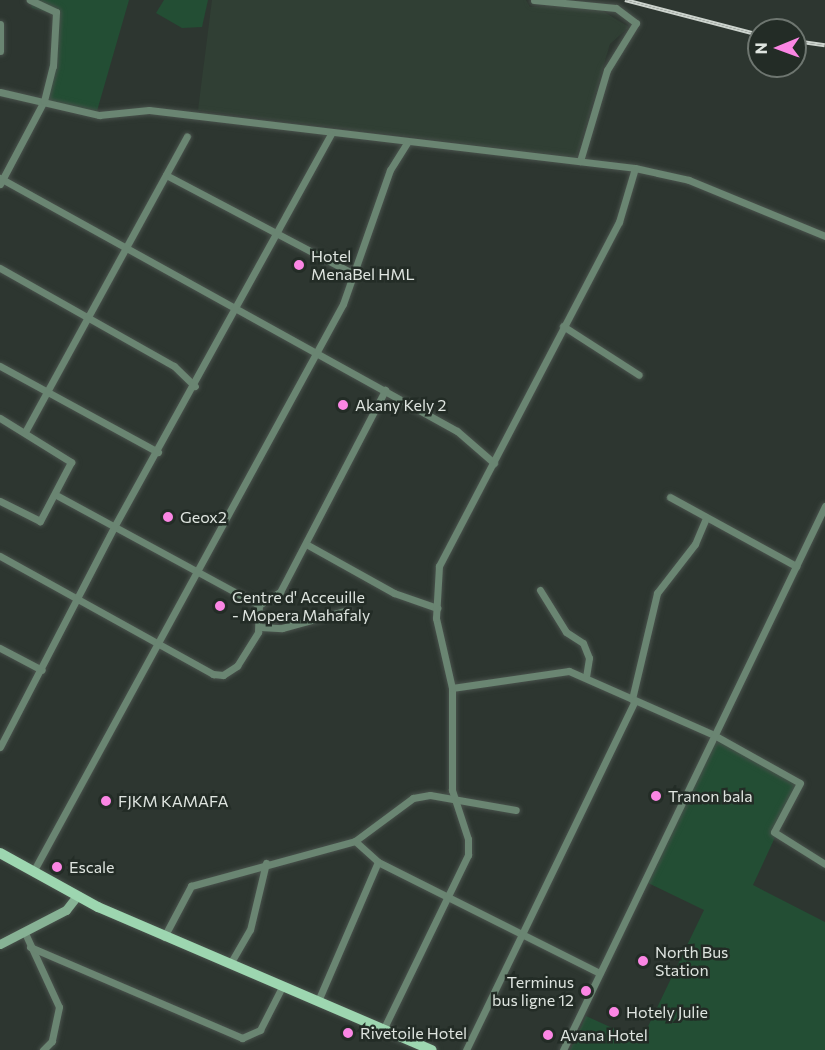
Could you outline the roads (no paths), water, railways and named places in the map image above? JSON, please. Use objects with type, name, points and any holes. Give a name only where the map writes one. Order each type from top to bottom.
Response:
[{"type":"main road","points":[[0,853],[77,896],[164,937],[432,1050]]},
{"type":"street","points":[[30,0],[57,15],[44,101],[1,180],[124,245],[385,390],[464,436],[494,463]]},
{"type":"street","points":[[534,0],[616,8],[636,23],[607,70],[579,161]]},
{"type":"street","points":[[0,24],[0,51]]},
{"type":"street","points":[[0,92],[99,115],[148,110],[331,134],[635,168],[689,180],[825,236]]},
{"type":"street","points":[[1,745],[42,670],[114,527],[195,386],[331,134]]},
{"type":"street","points":[[25,432],[124,245],[188,136]]},
{"type":"street","points":[[33,872],[192,573],[343,304],[352,273],[365,250],[390,170],[407,143]]},
{"type":"street","points":[[383,1030],[468,855],[455,799],[452,688],[437,608],[439,566],[619,222],[635,168]]},
{"type":"street","points":[[166,175],[277,236],[352,273]]},
{"type":"street","points":[[0,268],[85,318],[174,366],[195,386]]},
{"type":"street","points":[[563,326],[639,375]]},
{"type":"street","points":[[0,366],[158,452]]},
{"type":"street","points":[[259,605],[280,592],[385,390]]},
{"type":"street","points":[[0,418],[70,457],[71,469],[58,496],[40,520],[0,501]]},
{"type":"street","points":[[58,496],[192,573],[259,605]]},
{"type":"street","points":[[670,497],[796,566]]},
{"type":"street","points":[[563,1050],[825,506]]},
{"type":"street","points":[[466,1050],[634,700],[657,593],[694,544],[706,518]]},
{"type":"street","points":[[306,544],[394,593],[437,608]]},
{"type":"street","points":[[0,556],[155,643],[223,675],[237,666],[260,627],[259,605]]},
{"type":"street","points":[[540,590],[566,632],[583,643],[589,658],[586,677]]},
{"type":"street","points":[[260,627],[282,628],[348,610]]},
{"type":"street","points":[[0,648],[42,670]]},
{"type":"street","points":[[452,688],[569,671],[714,735],[800,783],[774,832],[825,864]]},
{"type":"street","points":[[164,937],[191,886],[266,863],[355,841],[413,798],[455,799],[516,810]]},
{"type":"street","points":[[355,841],[378,862],[600,973]]},
{"type":"street","points":[[318,1001],[378,862]]},
{"type":"street","points":[[230,964],[261,902],[266,863]]},
{"type":"street","points":[[0,944],[66,910],[77,896]]},
{"type":"street","points":[[25,933],[59,1007],[52,1041],[43,1050]]},
{"type":"street","points":[[30,947],[242,1038],[264,1026],[282,987]]},
{"type":"railway","points":[[625,0],[747,32]]},
{"type":"railway","points":[[807,43],[825,45]]},
{"type":"place","name":"Hotel MenaBel HML","points":[[299,265]]},
{"type":"place","name":"Akany Kely 2","points":[[343,405]]},
{"type":"place","name":"Geox2","points":[[168,517]]},
{"type":"place","name":"Centre d' Acceuille - Mopera Mahafaly","points":[[220,606]]},
{"type":"place","name":"Tranon bala","points":[[656,796]]},
{"type":"place","name":"FJKM KAMAFA","points":[[106,801]]},
{"type":"place","name":"Escale","points":[[57,867]]},
{"type":"place","name":"North Bus Station","points":[[643,961]]},
{"type":"place","name":"Terminus bus ligne 12","points":[[586,991]]},
{"type":"place","name":"Hotely Julie","points":[[614,1012]]},
{"type":"place","name":"Rivetoile Hotel","points":[[348,1033]]},
{"type":"place","name":"Avana Hotel","points":[[548,1035]]}]
